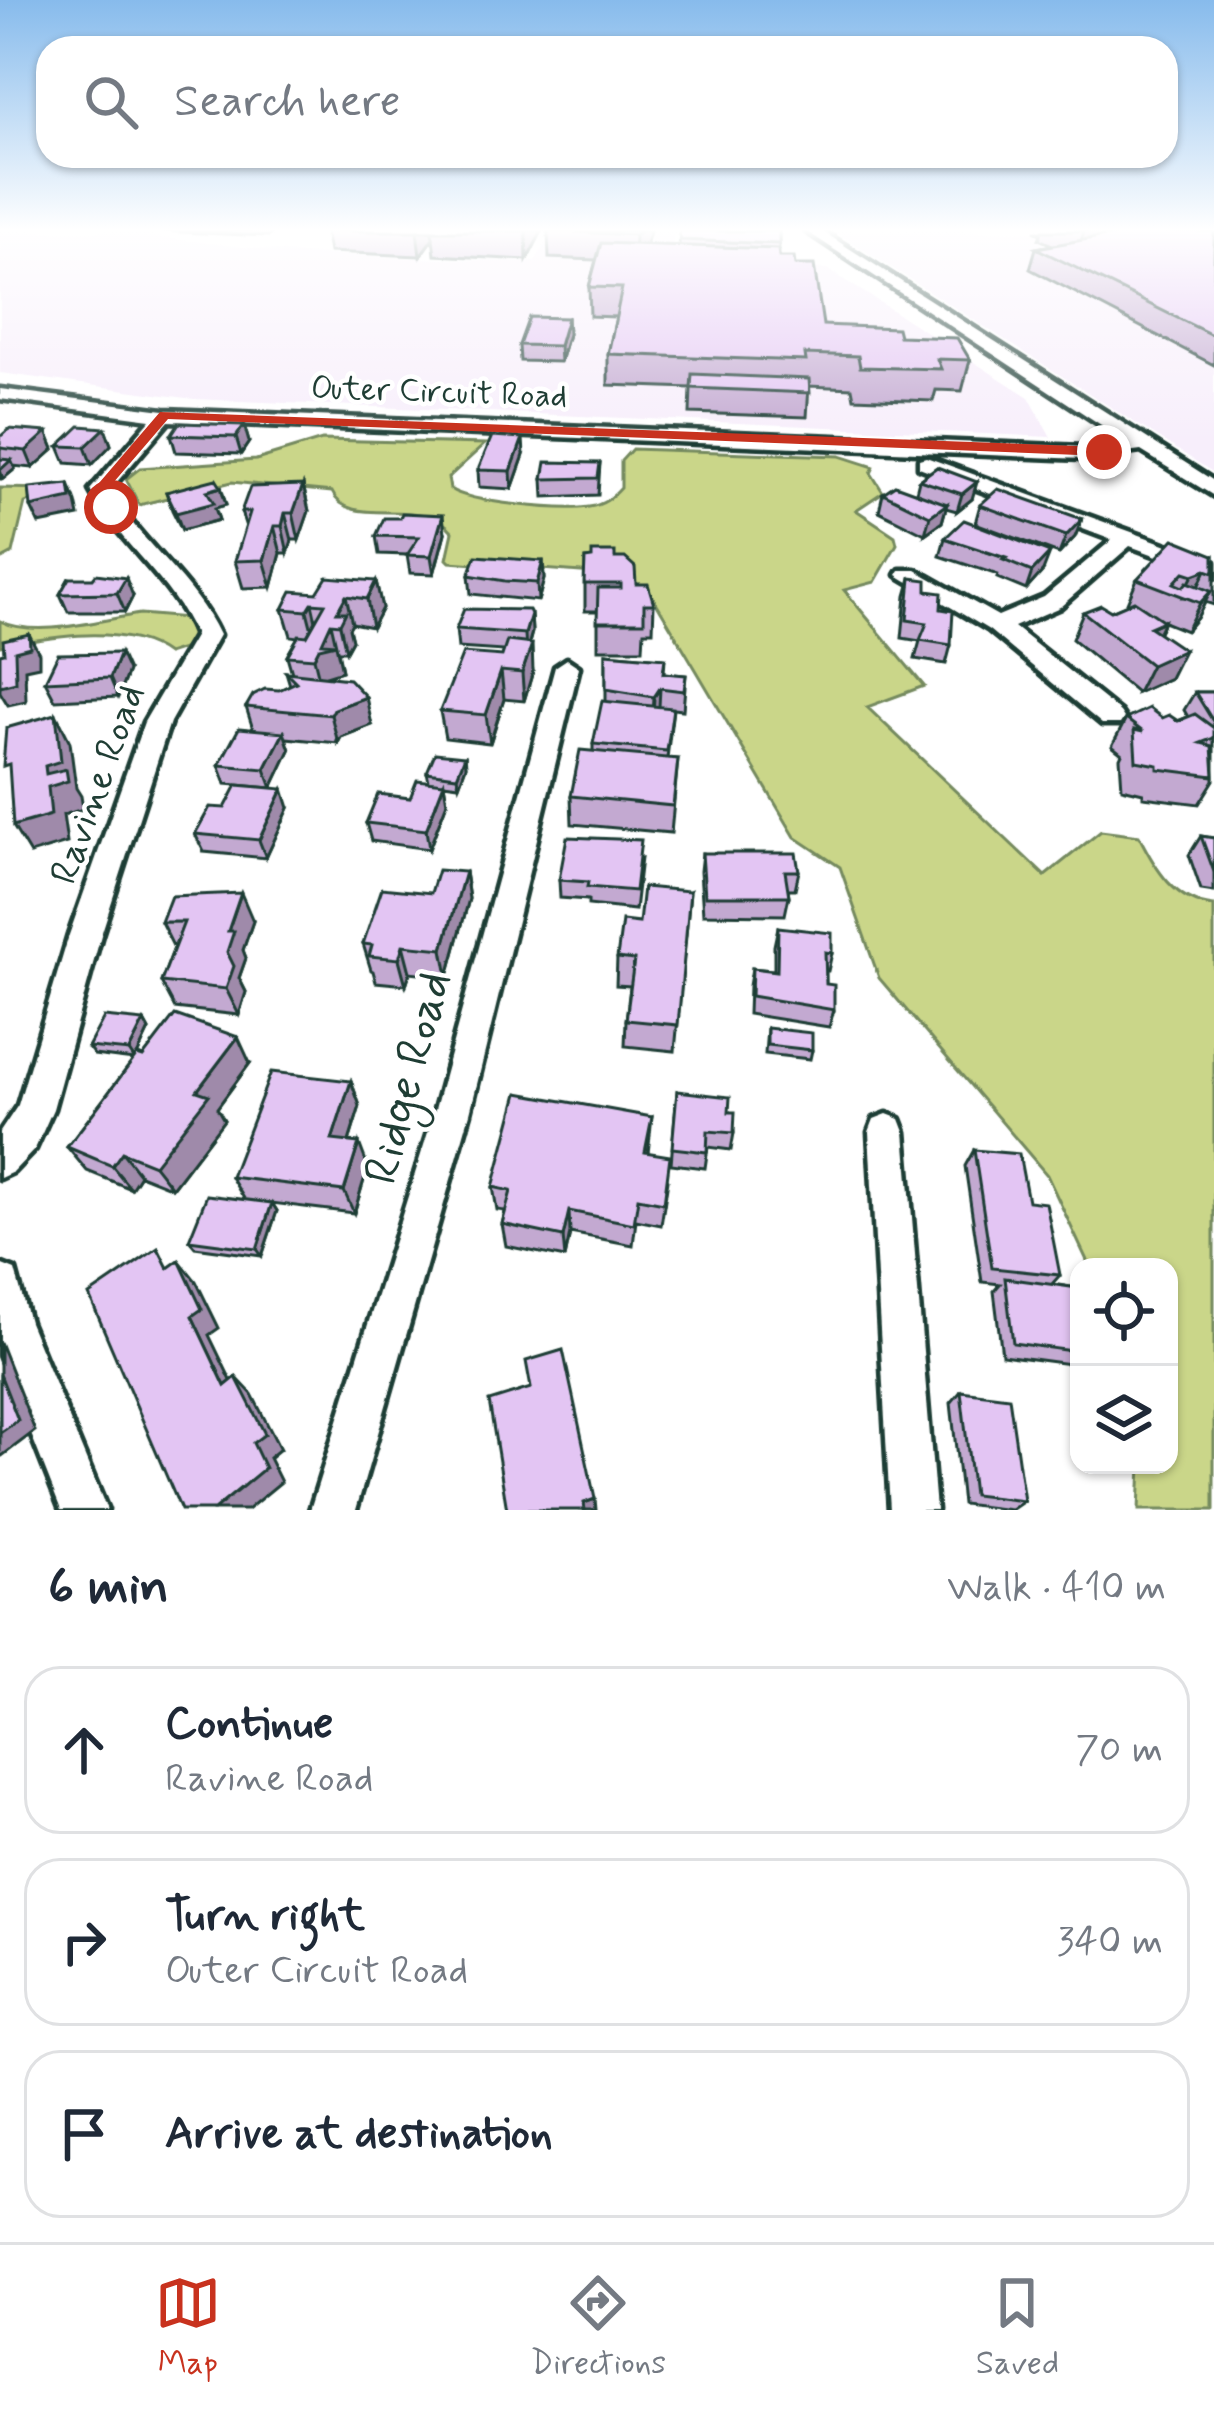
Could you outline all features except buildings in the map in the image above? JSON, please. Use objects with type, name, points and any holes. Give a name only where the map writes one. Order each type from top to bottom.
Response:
[{"type":"street","points":[[922,301],[1214,490]]},
{"type":"street","name":"Outer Circuit Road","points":[[0,394],[164,415],[1082,453],[1145,446]]},
{"type":"street","name":"Ravine Road","points":[[0,1159],[22,1136],[35,1109],[86,935],[157,722],[207,635],[201,618],[100,490],[164,415]]},
{"type":"street","name":"Outer Circuit Road","points":[[877,445],[1214,570]]},
{"type":"street","points":[[997,625],[1052,602],[1127,538]]},
{"type":"street","points":[[908,575],[997,625],[1112,718]]},
{"type":"street","name":"Ridge Road","points":[[332,1510],[452,1113],[567,667]]},
{"type":"street","points":[[887,1132],[914,1510]]},
{"type":"street","points":[[0,1285],[8,1322],[84,1510]]},
{"type":"shaded area","points":[[0,301],[878,301],[1029,397],[1051,437],[194,399],[0,373]]},
{"type":"shaded area","points":[[945,301],[1214,301],[1214,473]]},
{"type":"green space","points":[[322,440],[485,444],[448,478],[450,489],[496,502],[559,508],[589,507],[611,498],[621,488],[621,461],[632,449],[840,456],[874,467],[871,473],[883,492],[856,510],[895,536],[897,544],[875,582],[844,590],[924,686],[867,707],[1045,876],[1101,831],[1139,836],[1177,891],[1214,906],[1214,1510],[1139,1510],[1141,1474],[1178,1474],[1178,1258],[1086,1258],[1047,1175],[879,978],[840,867],[795,837],[653,597],[621,575],[450,562],[453,532],[440,521],[406,512],[354,509],[332,492],[232,482],[139,505],[126,479],[140,468],[256,460]]},
{"type":"green space","points":[[0,488],[48,489],[47,494],[25,503],[13,553],[0,560]]},
{"type":"green space","points":[[140,614],[186,618],[192,638],[183,649],[167,654],[149,644],[108,635],[0,646],[0,621],[50,628]]},
{"type":"route","points":[[111,507],[100,490],[106,479],[164,415],[1104,452]]}]
